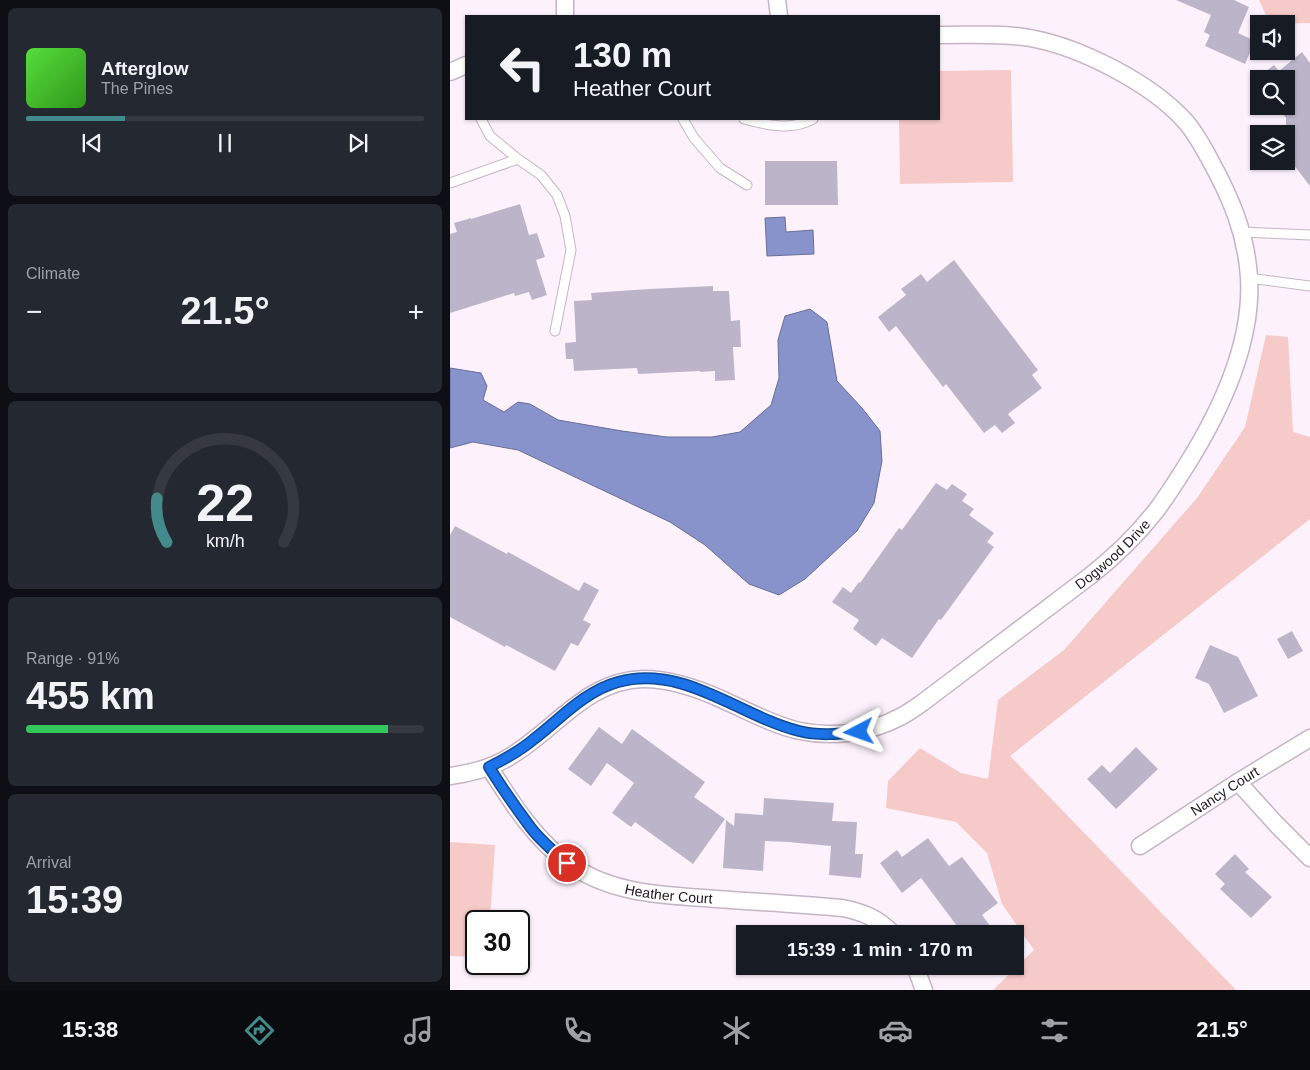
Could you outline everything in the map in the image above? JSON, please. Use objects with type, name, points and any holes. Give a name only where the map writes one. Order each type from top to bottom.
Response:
[{"type":"street","points":[[564,0],[565,15]]},
{"type":"street","points":[[777,0],[779,15]]},
{"type":"street","name":"Dogwood Drive","points":[[450,776],[470,773],[489,767],[514,755],[581,701],[598,690],[619,682],[641,679],[666,680],[685,684],[777,724],[799,731],[841,734],[878,727],[900,717],[922,703],[1090,576],[1136,535],[1177,481],[1203,439],[1222,399],[1236,362],[1245,330],[1248,305],[1249,278],[1242,232],[1236,212],[1202,144],[1186,121],[1165,102],[1136,81],[1074,50],[1031,39],[998,35],[940,35]]},
{"type":"street","points":[[450,72],[465,66]]},
{"type":"street","name":"Nancy Court","points":[[1140,846],[1310,738]]},
{"type":"street","name":"Heather Court","points":[[489,767],[532,829],[552,850],[584,874],[604,883],[627,890],[665,895],[842,908],[858,911],[884,925]]},
{"type":"street","points":[[1238,782],[1310,858]]},
{"type":"street","points":[[919,975],[924,990]]},
{"type":"lane","points":[[482,120],[490,136],[518,159],[541,174],[557,195],[565,216],[571,250],[555,331]]},
{"type":"lane","points":[[684,120],[694,138],[720,168],[747,185]]},
{"type":"lane","points":[[747,120],[761,124],[787,126],[805,124],[811,120]]},
{"type":"lane","points":[[450,182],[518,159]]},
{"type":"lane","points":[[1242,232],[1310,235]]},
{"type":"lane","points":[[1249,278],[1310,286]]},
{"type":"shaded area","points":[[1259,0],[1310,0],[1310,23],[1295,23],[1295,15],[1266,15]]},
{"type":"shaded area","points":[[1011,70],[1013,182],[900,184],[899,120],[940,120],[940,71]]},
{"type":"shaded area","points":[[1266,335],[1288,337],[1293,432],[1310,437],[1310,519],[1010,756],[1236,990],[993,990],[1008,975],[1024,975],[1024,960],[1034,950],[1024,936],[1024,925],[1017,925],[1002,904],[987,853],[956,822],[886,808],[888,781],[920,748],[961,773],[988,779],[998,700],[1064,650],[1197,498],[1245,427]]},
{"type":"shaded area","points":[[450,842],[495,845],[491,910],[465,910],[465,957],[450,956]]},
{"type":"water","points":[[785,217],[786,232],[813,230],[814,254],[767,256],[765,218]]},
{"type":"water","points":[[810,309],[827,322],[837,381],[880,431],[882,461],[874,503],[857,531],[805,579],[779,595],[749,584],[705,545],[670,522],[518,450],[473,442],[450,448],[450,368],[481,373],[487,386],[483,400],[504,412],[518,402],[530,404],[558,420],[667,437],[712,437],[740,432],[771,405],[779,378],[778,340],[785,316]]},
{"type":"building","points":[[1176,0],[1234,0],[1249,7],[1238,33],[1250,39],[1250,52],[1245,64],[1205,46],[1210,35],[1204,32],[1211,15]]},
{"type":"building","points":[[1302,52],[1310,63],[1310,186],[1295,167],[1295,125],[1286,125],[1286,118],[1284,115],[1295,115],[1295,70],[1280,70],[1292,60],[1295,60]]},
{"type":"building","points":[[1274,65],[1278,70],[1268,70]]},
{"type":"building","points":[[765,161],[837,161],[838,205],[765,205]]},
{"type":"building","points":[[520,204],[529,235],[537,233],[545,257],[536,260],[547,295],[532,300],[529,292],[515,296],[514,293],[450,313],[450,234],[457,232],[454,223]]},
{"type":"building","points":[[954,260],[1038,370],[1032,375],[1042,388],[1008,414],[1015,423],[1002,433],[995,425],[984,433],[946,384],[943,387],[896,326],[889,332],[878,317],[906,295],[901,289],[921,274],[927,282]]},
{"type":"building","points":[[713,286],[713,291],[729,291],[731,321],[740,320],[741,347],[733,347],[735,380],[715,381],[715,371],[638,374],[637,368],[574,371],[573,359],[566,359],[565,343],[576,342],[574,301],[592,300],[591,293]]},
{"type":"building","points":[[936,483],[947,490],[952,484],[967,494],[962,501],[974,509],[969,515],[994,533],[987,542],[994,547],[912,658],[882,638],[876,646],[853,629],[859,620],[832,602],[843,587],[851,593],[860,583],[899,528],[902,530]]},
{"type":"building","points":[[455,526],[507,554],[508,552],[579,591],[584,582],[599,590],[583,620],[591,624],[578,646],[571,643],[555,671],[506,645],[505,647],[450,617],[450,535]]},
{"type":"building","points":[[1292,631],[1303,651],[1288,659],[1277,639]]},
{"type":"building","points":[[1210,645],[1238,657],[1258,696],[1224,713],[1209,684],[1195,678]]},
{"type":"building","points":[[599,727],[622,744],[632,729],[705,782],[694,797],[725,819],[693,864],[635,822],[631,827],[612,813],[634,783],[607,763],[591,786],[568,769]]},
{"type":"building","points":[[1136,747],[1158,769],[1116,809],[1087,779],[1102,765],[1110,773]]},
{"type":"building","points":[[764,798],[834,803],[832,821],[857,822],[855,854],[863,854],[861,878],[829,875],[831,846],[788,842],[765,841],[763,871],[723,868],[726,820],[734,826],[735,813],[763,815]]},
{"type":"building","points":[[928,838],[949,866],[962,857],[998,903],[982,915],[989,925],[956,925],[921,878],[902,893],[880,863],[897,850],[902,857]]},
{"type":"building","points":[[1235,854],[1249,869],[1245,872],[1272,897],[1251,918],[1220,889],[1225,884],[1215,874]]},
{"type":"route","points":[[567,863],[532,829],[489,767],[514,755],[581,701],[598,690],[619,682],[641,679],[666,680],[685,684],[777,724],[799,731],[820,734],[859,732]]}]
